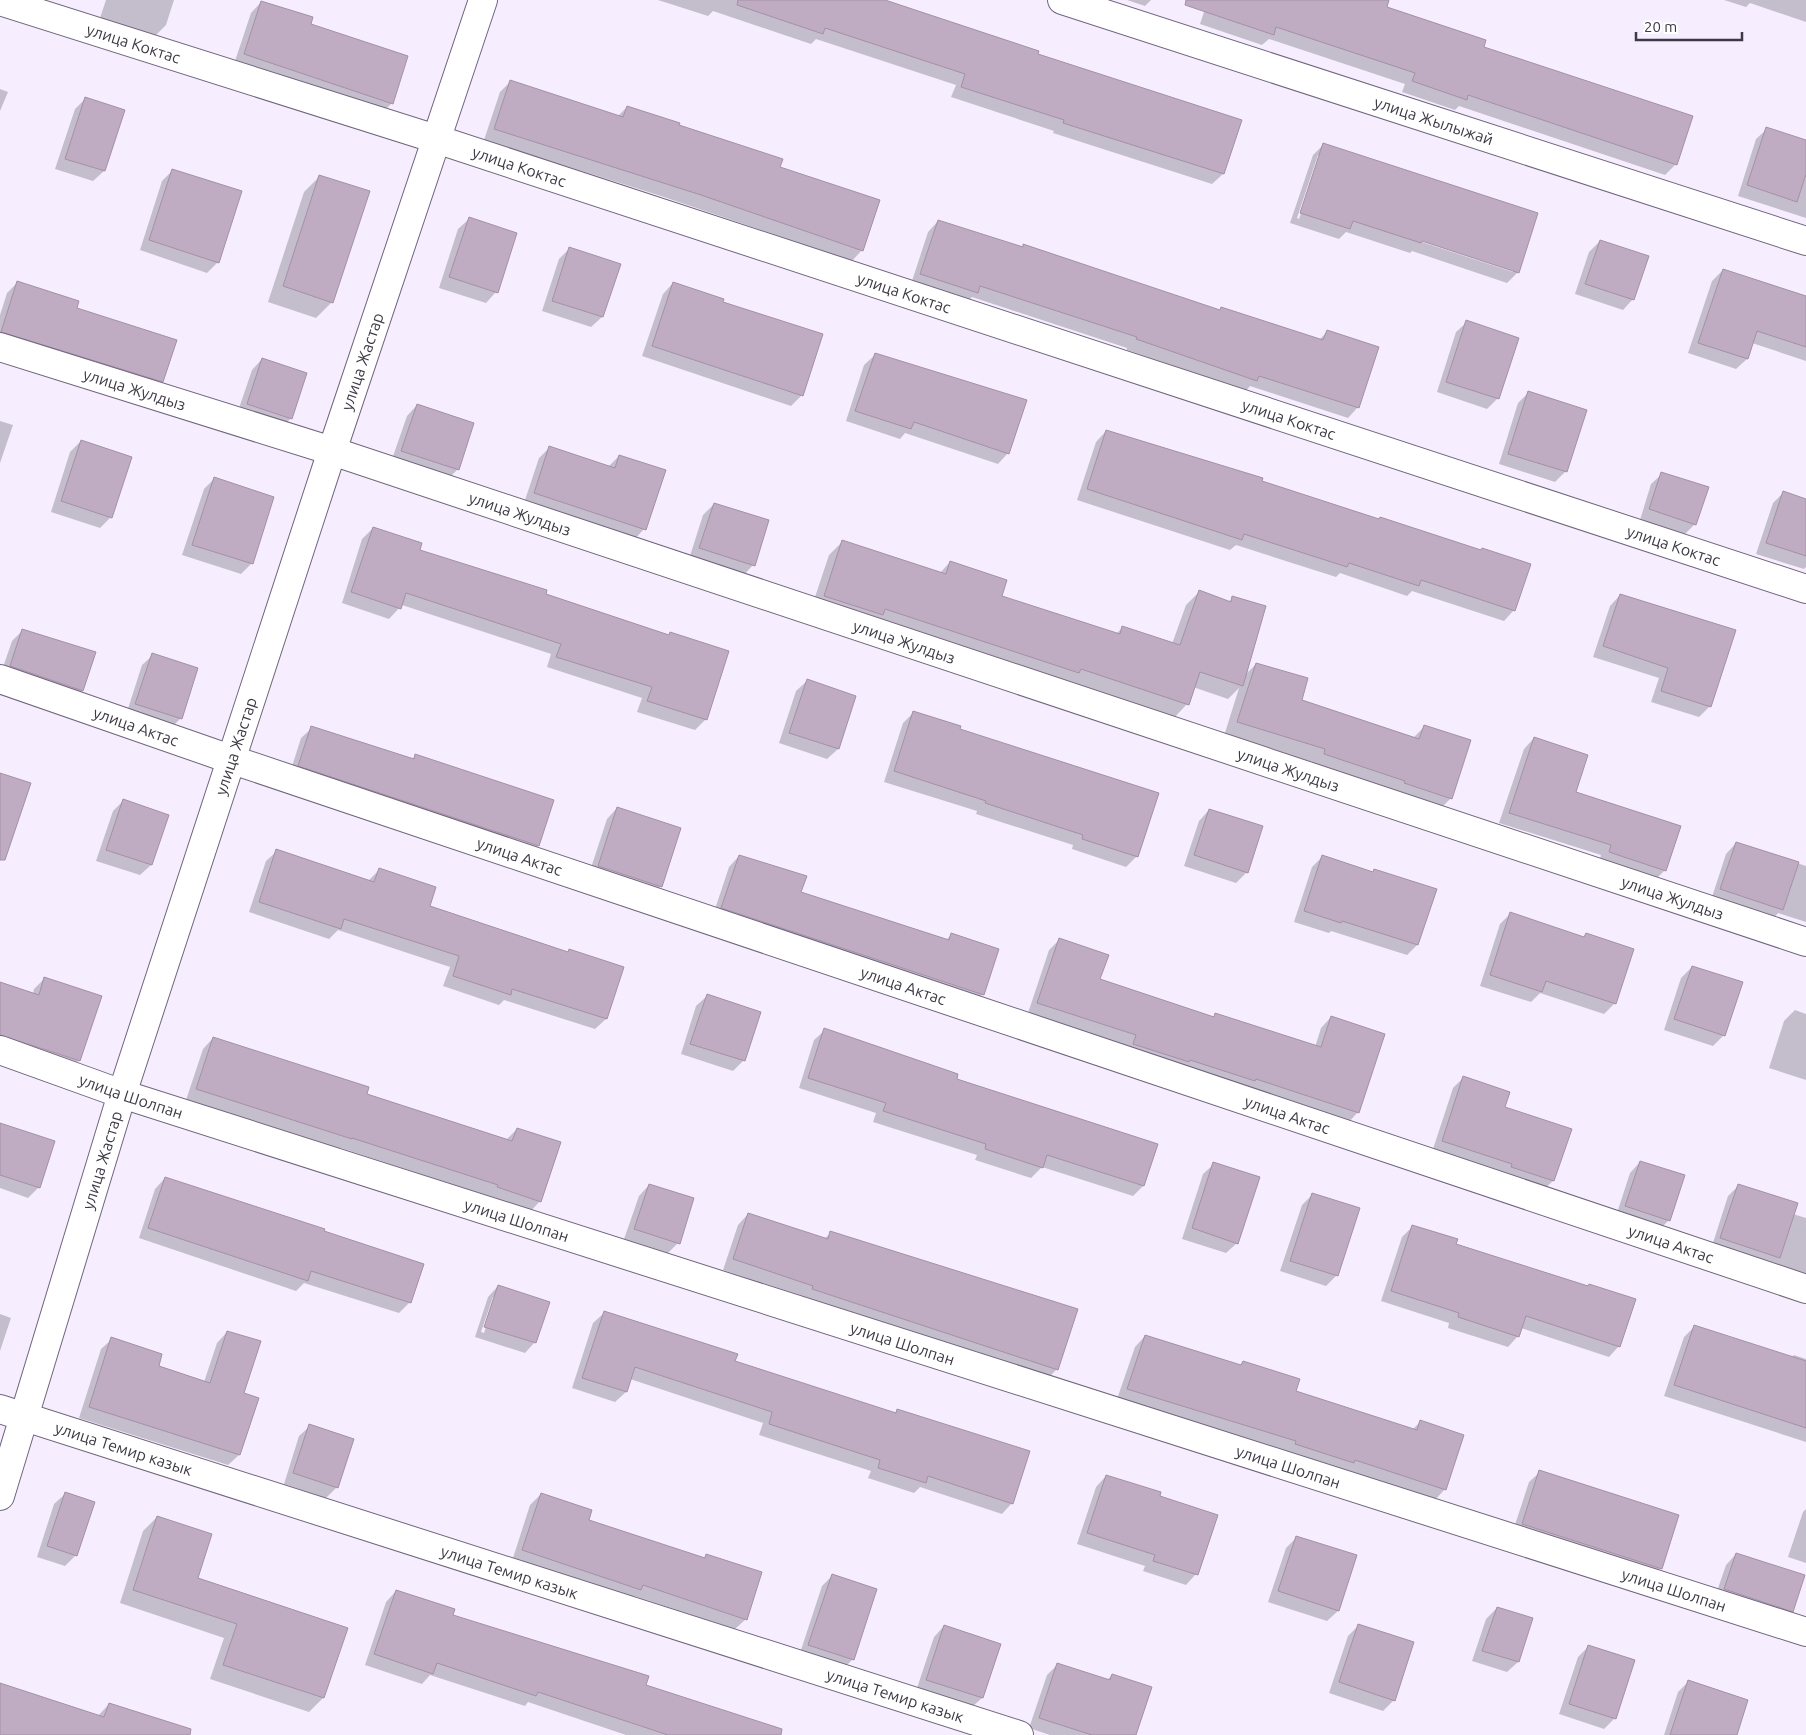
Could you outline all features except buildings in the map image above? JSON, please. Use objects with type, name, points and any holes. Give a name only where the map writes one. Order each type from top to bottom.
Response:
[{"type":"street","name":"улица Жастар","points":[[0,1496],[12,1413],[122,1094],[230,759],[483,0]]},
{"type":"street","name":"улица Жылыжай","points":[[1062,0],[1806,241]]},
{"type":"street","name":"улица Коктас","points":[[0,1],[436,139],[1806,589]]},
{"type":"street","name":"улица Жулдыз","points":[[0,347],[332,451],[1806,942]]},
{"type":"street","name":"улица Актас","points":[[0,679],[230,759],[1806,1289]]},
{"type":"street","name":"улица Шолпан","points":[[0,1050],[122,1094],[1806,1632]]},
{"type":"street","name":"улица Темир казык","points":[[12,1413],[1019,1735]]}]
